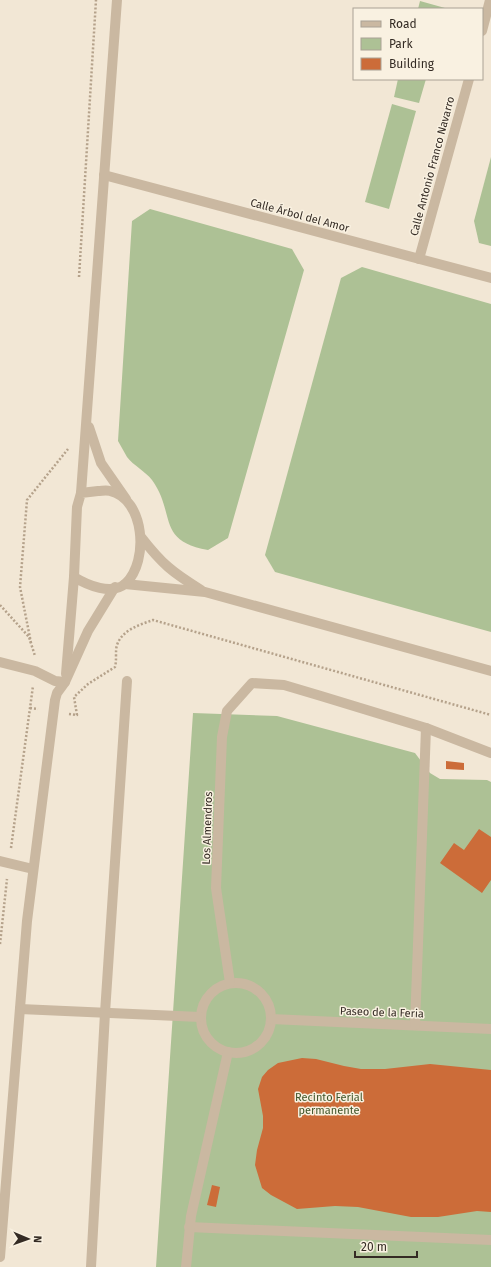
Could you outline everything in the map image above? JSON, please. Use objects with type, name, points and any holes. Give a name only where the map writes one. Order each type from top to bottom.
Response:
[{"type":"street","points":[[65,682],[74,577],[77,507],[81,493],[117,0]]},
{"type":"street","points":[[483,27],[490,0]]},
{"type":"street","name":"Calle Antonio Franco Navarro","points":[[419,259],[469,80]]},
{"type":"street","name":"Calle Árbol del Amor","points":[[104,175],[491,278]]},
{"type":"street","points":[[86,416],[91,439],[100,463],[130,504],[140,524],[141,537],[137,564],[125,584]]},
{"type":"street","points":[[81,493],[111,491],[130,504]]},
{"type":"street","points":[[141,537],[158,560],[172,572],[205,592]]},
{"type":"street","points":[[74,577],[94,587],[115,587],[125,584],[205,592],[491,671]]},
{"type":"street","points":[[0,1257],[33,869],[55,700],[57,693],[65,682],[88,631],[115,587]]},
{"type":"street","points":[[0,662],[35,671],[55,681],[65,682]]},
{"type":"street","points":[[91,1267],[105,1013],[127,681]]},
{"type":"street","name":"Los Almendros","points":[[230,983],[216,888],[222,737],[227,711],[252,683],[284,685],[426,728]]},
{"type":"street","points":[[415,1025],[426,728],[491,753]]},
{"type":"street","points":[[0,861],[33,869]]},
{"type":"street","points":[[230,983],[248,984],[260,992],[268,1003],[271,1019],[267,1034],[259,1044],[242,1053],[228,1052],[217,1048],[206,1038],[203,1032],[200,1017],[201,1009],[208,996],[219,986],[230,983]]},
{"type":"street","points":[[20,1009],[200,1017]]},
{"type":"street","name":"Paseo de la Feria","points":[[271,1019],[491,1029]]},
{"type":"street","points":[[186,1267],[189,1227],[228,1052]]},
{"type":"street","points":[[189,1227],[491,1240]]},
{"type":"path","points":[[79,282],[96,0]]},
{"type":"path","points":[[11,844],[35,671],[35,655],[31,643],[20,587],[27,500],[69,447]]},
{"type":"path","points":[[0,605],[24,630],[31,643]]},
{"type":"path","points":[[66,713],[77,715],[74,697],[88,684],[115,667],[117,645],[123,635],[136,626],[153,620],[491,716]]},
{"type":"path","points":[[0,944],[7,883]]},
{"type":"green space","points":[[420,1],[445,8],[418,8]]},
{"type":"green space","points":[[398,80],[426,80],[419,103],[394,97]]},
{"type":"green space","points":[[392,104],[416,111],[389,209],[365,202]]},
{"type":"green space","points":[[491,157],[491,246],[479,243],[474,221]]},
{"type":"green space","points":[[150,209],[292,249],[304,270],[228,538],[208,550],[192,546],[181,540],[174,533],[164,504],[152,480],[127,457],[118,441],[132,221]]},
{"type":"green space","points":[[362,267],[491,304],[491,632],[275,572],[265,555],[341,278]]},
{"type":"green space","name":"Recinto Ferial permanente","points":[[193,713],[277,716],[415,753],[430,773],[440,779],[487,780],[491,782],[491,1267],[156,1267]]},
{"type":"building","points":[[446,761],[464,763],[464,770],[446,769]]},
{"type":"building","points":[[479,829],[491,837],[491,880],[482,893],[440,863],[454,843],[464,850]]},
{"type":"building","points":[[302,1058],[316,1059],[361,1069],[385,1069],[430,1064],[491,1070],[491,1212],[477,1211],[438,1217],[411,1217],[358,1207],[335,1206],[297,1209],[271,1195],[262,1188],[255,1165],[257,1150],[263,1128],[263,1116],[258,1089],[262,1077],[268,1070],[278,1063]]},
{"type":"building","points":[[212,1185],[220,1187],[216,1207],[207,1205]]}]
